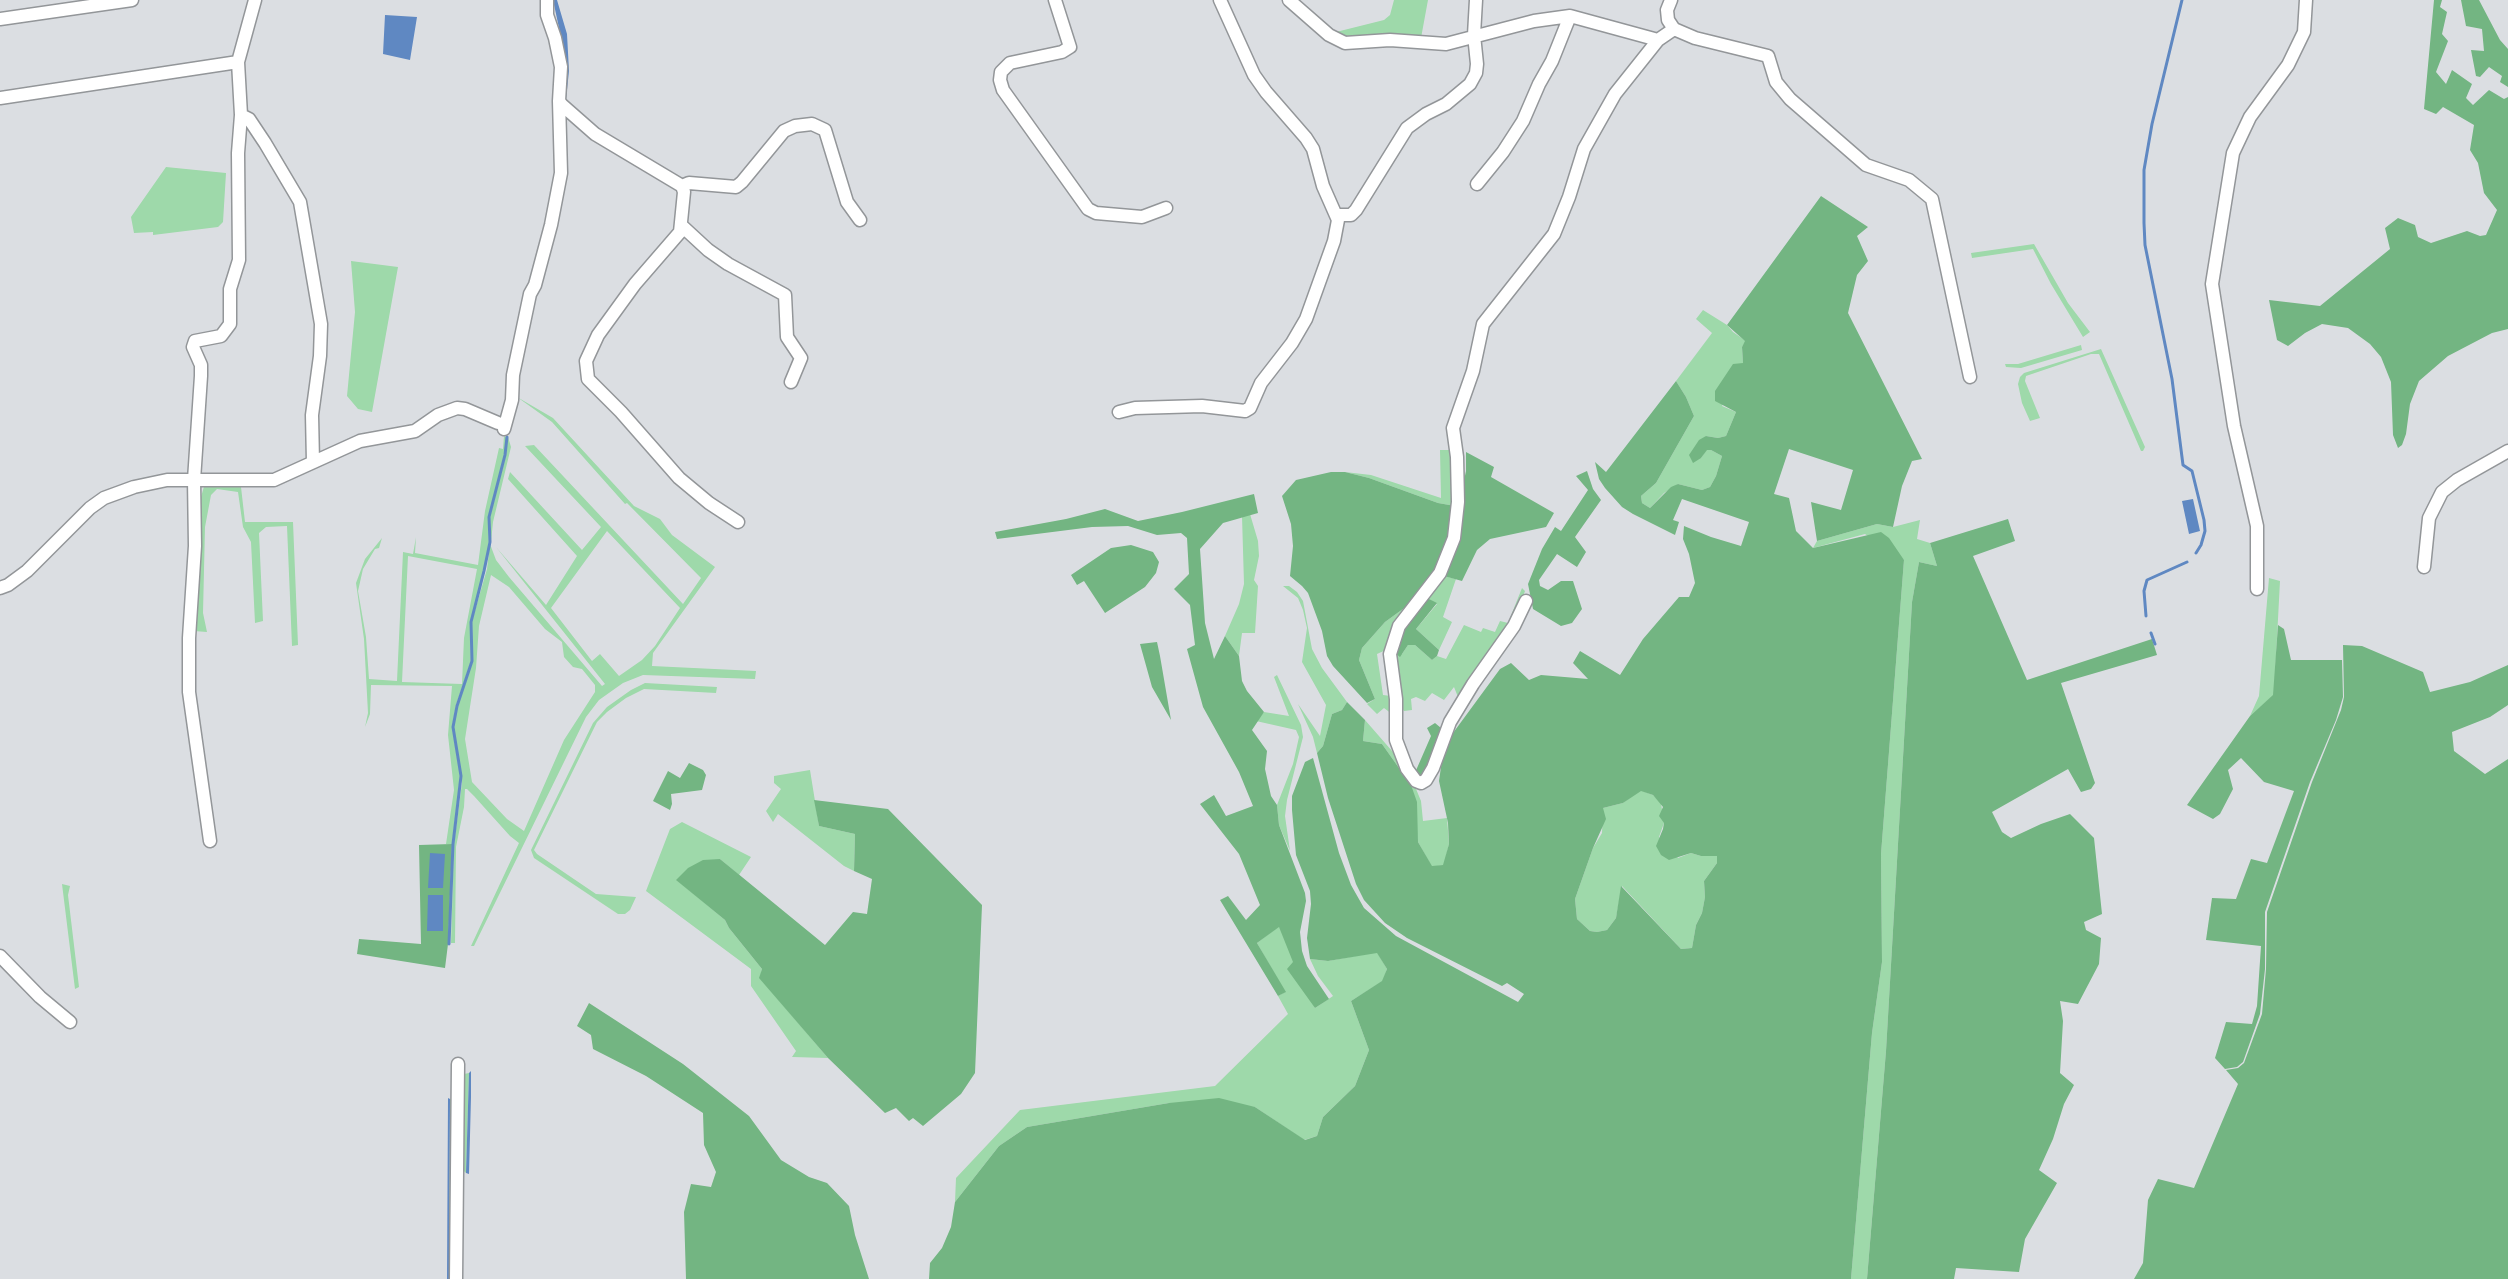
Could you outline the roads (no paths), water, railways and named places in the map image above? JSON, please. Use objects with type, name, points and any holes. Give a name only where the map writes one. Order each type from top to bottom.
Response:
[{"type":"street","points":[[0,19],[132,0]]},
{"type":"street","points":[[210,841],[189,692],[189,638],[195,546],[194,480],[201,376],[201,365],[193,347],[195,341],[221,336],[230,324],[228,314],[230,289],[238,260],[238,161],[241,115],[238,62],[255,0]]},
{"type":"street","points":[[0,588],[9,585],[27,571],[83,514],[104,498],[148,482],[194,480],[266,482],[285,476],[372,437],[416,431],[438,415],[457,408],[465,409],[501,426],[512,400],[513,375],[522,327],[551,225],[561,173],[559,101],[561,68],[555,38],[547,15],[547,0]]},
{"type":"street","points":[[1055,0],[1071,47],[1062,52],[1010,63],[1001,72],[1000,80],[1003,90],[1088,209],[1096,213],[1142,217],[1166,208]]},
{"type":"street","points":[[1119,412],[1136,408],[1202,406],[1245,411],[1250,408],[1261,383],[1292,344],[1312,306],[1323,267],[1334,241],[1337,215],[1323,186],[1312,149],[1306,138],[1254,75],[1220,0]]},
{"type":"street","points":[[1289,0],[1329,36],[1345,43],[1382,40],[1446,44],[1534,21],[1570,16],[1658,40]]},
{"type":"street","points":[[1337,215],[1351,215],[1356,210],[1407,128],[1426,114],[1446,105],[1470,84],[1476,74],[1477,64],[1474,35],[1476,0]]},
{"type":"street","points":[[1671,0],[1667,10],[1668,20],[1674,29],[1695,38],[1768,56],[1780,89],[1866,165],[1909,180],[1928,193],[1935,205],[1970,377]]},
{"type":"street","points":[[2257,589],[2257,526],[2234,426],[2212,284],[2233,153],[2250,117],[2288,65],[2304,32],[2306,0]]},
{"type":"street","points":[[1477,184],[1503,152],[1523,121],[1552,61],[1570,16]]},
{"type":"street","points":[[1526,602],[1514,626],[1473,684],[1450,722],[1433,768],[1426,780],[1421,783],[1416,781],[1407,769],[1396,740],[1396,699],[1390,654],[1399,627],[1440,573],[1454,538],[1458,502],[1457,457],[1453,428],[1473,371],[1483,324],[1554,234],[1584,149],[1615,94],[1658,40],[1674,29]]},
{"type":"street","points":[[0,98],[238,62]]},
{"type":"street","points":[[559,101],[579,123],[682,186],[684,192],[682,226],[675,239],[635,284],[598,334],[586,361],[585,370],[588,379],[621,412],[679,478],[709,503],[738,522]]},
{"type":"street","points":[[241,115],[249,119],[300,202],[321,324],[320,356],[312,414],[313,462]]},
{"type":"street","points":[[682,186],[690,183],[736,187],[784,131],[795,126],[812,124],[825,130],[847,202],[860,220]]},
{"type":"street","points":[[682,226],[728,264],[785,295],[788,337],[801,358],[792,382]]},
{"type":"street","points":[[2424,567],[2430,518],[2442,492],[2457,480],[2508,451]]},
{"type":"street","points":[[0,956],[40,998],[70,1022]]},
{"type":"street","points":[[456,1279],[458,1064]]},
{"type":"water","points":[[553,0],[557,0],[567,34],[569,71],[566,99],[563,97],[564,51]]},
{"type":"water","points":[[385,15],[417,17],[410,60],[383,54]]},
{"type":"water","points":[[2193,499],[2200,531],[2189,534],[2182,501]]},
{"type":"water","points":[[430,853],[445,854],[443,888],[428,888]]},
{"type":"water","points":[[428,895],[443,895],[443,931],[427,931]]},
{"type":"water","points":[[471,1071],[469,1174],[466,1173],[469,1073]]},
{"type":"water","points":[[448,1098],[450,1099],[449,1279],[447,1279]]},
{"type":"waterway","points":[[2182,0],[2152,124],[2144,170],[2144,223],[2145,245],[2172,379],[2183,465],[2192,471],[2204,520],[2205,531],[2196,553]]},
{"type":"waterway","points":[[449,944],[453,844],[461,776],[453,727],[457,706],[472,661],[471,622],[490,542],[489,517],[505,455],[507,437]]},
{"type":"waterway","points":[[2146,616],[2144,591],[2147,580],[2187,562]]},
{"type":"waterway","points":[[2151,633],[2155,644]]}]
